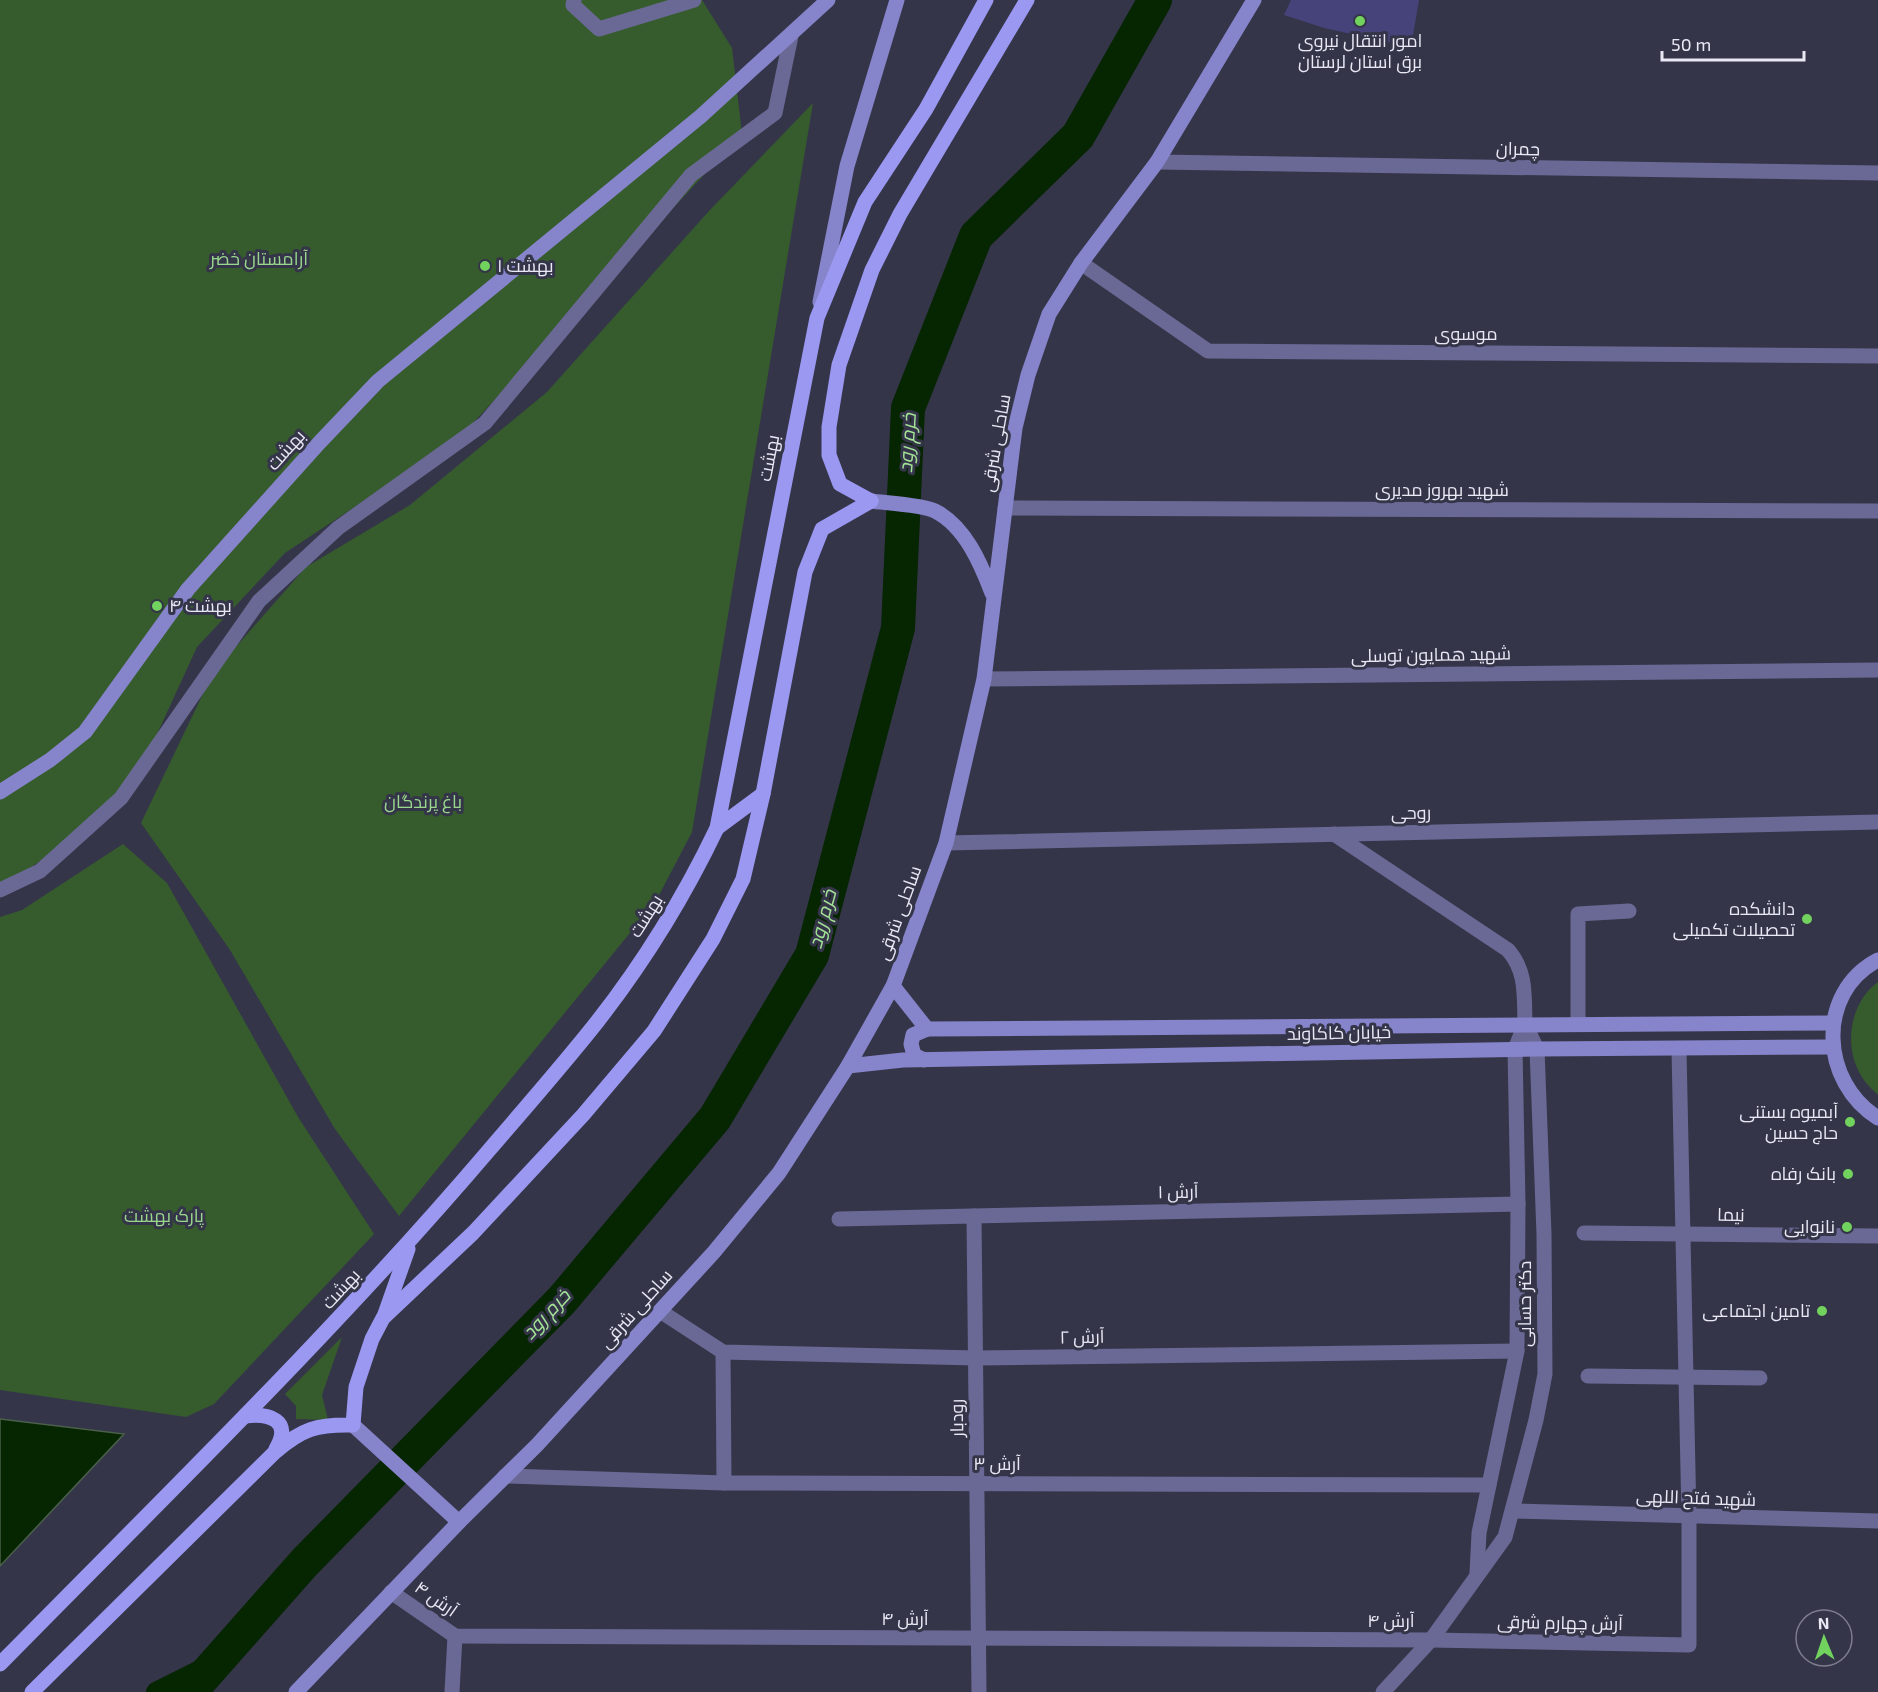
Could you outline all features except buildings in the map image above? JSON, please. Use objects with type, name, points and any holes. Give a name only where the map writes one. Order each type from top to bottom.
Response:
[{"type":"main road","name":"بهشت","points":[[0,792],[50,760],[85,732],[188,589],[378,381],[700,116],[791,36],[828,0]]},
{"type":"main road","points":[[817,318],[847,166],[897,0]]},
{"type":"main road","name":"بهشت","points":[[0,1664],[318,1343],[410,1243],[598,1021],[657,938],[693,876],[717,828],[817,318],[865,202],[926,109],[986,0]]},
{"type":"main road","points":[[993,596],[978,556],[962,534],[934,511],[870,501],[840,484],[829,455],[829,427],[839,365],[872,270],[900,214],[1027,0]]},
{"type":"main road","name":"ساحلی شرقی","points":[[296,1692],[459,1522],[537,1445],[714,1252],[779,1173],[848,1066],[892,986],[946,843],[984,679],[1015,428],[1028,375],[1049,314],[1081,263],[1158,162],[1254,0]]},
{"type":"main road","points":[[384,1318],[532,1173],[654,1031],[713,939],[742,879],[763,794],[805,572],[822,529],[870,501]]},
{"type":"main road","points":[[717,828],[763,794]]},
{"type":"main road","points":[[1878,960],[1853,980],[1840,1000],[1833,1023],[1832,1047],[1838,1071],[1849,1092],[1865,1110],[1878,1118]]},
{"type":"main road","points":[[892,986],[927,1029],[913,1035],[911,1044],[914,1055],[924,1060]]},
{"type":"main road","name":"خیابان کاکاوند","points":[[927,1029],[1833,1023]]},
{"type":"main road","name":"خیابان کاکاوند","points":[[848,1066],[903,1060],[1515,1049],[1679,1050],[1832,1047]]},
{"type":"main road","points":[[353,1425],[356,1387],[372,1339],[384,1318],[410,1243]]},
{"type":"main road","points":[[245,1416],[264,1414],[279,1423],[282,1429],[282,1439],[275,1452]]},
{"type":"main road","points":[[32,1692],[298,1432],[338,1424],[353,1425],[459,1522]]},
{"type":"street","points":[[574,0],[573,5],[599,29],[694,0]]},
{"type":"street","points":[[0,890],[40,871],[121,798],[259,601],[338,528],[485,423],[691,175],[775,113],[791,36]]},
{"type":"street","name":"چمران","points":[[1158,162],[1878,173]]},
{"type":"street","name":"موسوی","points":[[1081,263],[1208,351],[1878,356]]},
{"type":"street","name":"شهید بهروز مدیری","points":[[1005,508],[1878,511]]},
{"type":"street","name":"شهید همایون توسلی","points":[[984,679],[1878,670]]},
{"type":"street","name":"روحی","points":[[946,843],[1878,822]]},
{"type":"street","name":"دکتر حسابی","points":[[1334,834],[1508,950],[1519,963],[1524,976],[1525,1024],[1515,1049],[1518,1204],[1517,1351],[1479,1533],[1477,1574]]},
{"type":"street","points":[[1578,1024],[1578,914],[1629,911]]},
{"type":"street","name":"دکتر حسابی","points":[[1383,1692],[1431,1641],[1505,1537],[1545,1374],[1544,1234],[1537,1049],[1525,1024]]},
{"type":"street","points":[[1679,1050],[1689,1518]]},
{"type":"street","name":"آرش ۱","points":[[839,1219],[1518,1204]]},
{"type":"street","name":"رودبار","points":[[974,1216],[979,1692]]},
{"type":"street","name":"نیما","points":[[1584,1233],[1878,1236]]},
{"type":"street","points":[[660,1311],[723,1352],[724,1483]]},
{"type":"street","name":"آرش ۲","points":[[723,1352],[976,1358],[1517,1351]]},
{"type":"street","points":[[1588,1376],[1760,1378]]},
{"type":"street","name":"آرش ۳","points":[[505,1476],[724,1483],[1489,1485]]},
{"type":"street","name":"شهید فتح اللهی","points":[[1513,1511],[1689,1518],[1878,1521]]},
{"type":"street","name":"آرش چهارم شرقی","points":[[1431,1641],[1689,1645],[1689,1518]]},
{"type":"street","name":"آرش ۴","points":[[392,1592],[455,1636],[1431,1641]]},
{"type":"street","points":[[452,1692],[455,1636]]},
{"type":"green space","name":"آرامستان خضر","points":[[0,0],[702,0],[732,48],[742,134],[459,438],[285,553],[197,647],[125,804],[0,888]]},
{"type":"green space","name":"باغ پرندگان","points":[[813,103],[692,832],[656,901],[399,1216],[335,1129],[230,950],[141,823],[213,673],[306,567],[410,505],[547,392],[709,211]]},
{"type":"green space","name":"پارک بهشت","points":[[123,844],[167,883],[298,1117],[374,1234],[214,1404],[186,1417],[0,1390],[0,917],[22,910]]},
{"type":"green space","points":[[1878,982],[1878,1095],[1864,1080],[1856,1065],[1851,1040],[1855,1014],[1868,991]]},
{"type":"green space","points":[[342,1337],[322,1395],[328,1420],[296,1419],[296,1406],[285,1394]]},
{"type":"shaded area","points":[[0,1419],[124,1434],[0,1566]]},
{"type":"waterway","name":"خرم رود","points":[[190,1692],[305,1562],[562,1300],[715,1118],[812,955],[898,628],[908,408],[976,236],[1078,136],[1155,0]]},
{"type":"waterway","points":[[156,1692],[218,1661]]},
{"type":"place","name":"امور انتقال نیروی برق استان لرستان","points":[[1360,21]]},
{"type":"place","name":"بهشت ۱","points":[[485,266]]},
{"type":"place","name":"بهشت ۴","points":[[157,606]]},
{"type":"place","name":"دانشکده تحصیلات تکمیلی","points":[[1807,919]]},
{"type":"place","name":"آبمیوه بستنی حاج حسین","points":[[1850,1122]]},
{"type":"place","name":"بانک رفاه","points":[[1848,1174]]},
{"type":"place","name":"نانوایی","points":[[1847,1227]]},
{"type":"place","name":"تامین اجتماعی","points":[[1822,1311]]}]
